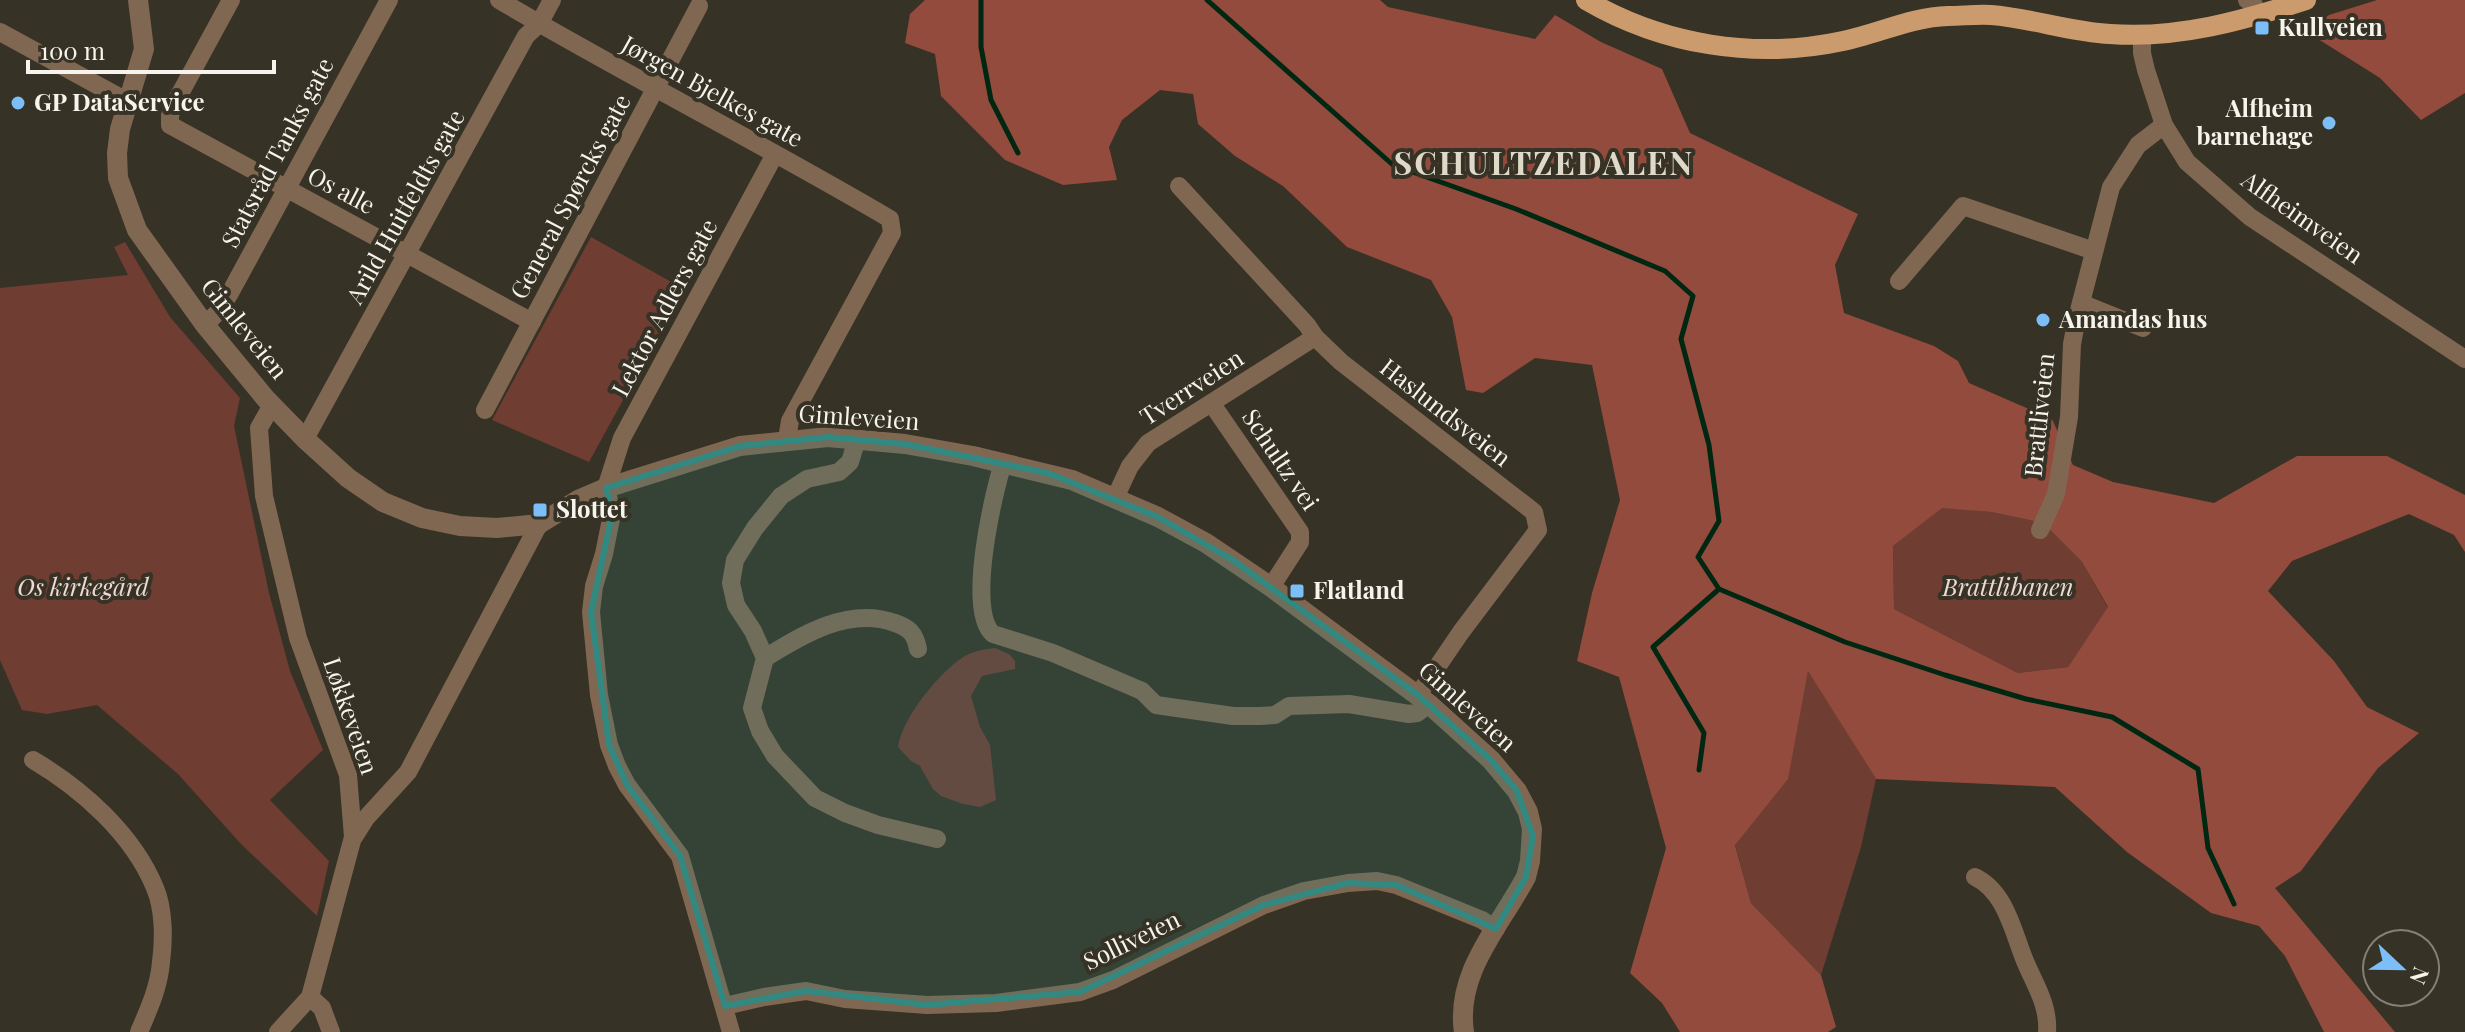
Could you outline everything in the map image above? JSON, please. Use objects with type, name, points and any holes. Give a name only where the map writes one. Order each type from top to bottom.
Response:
[{"type":"main road","points":[[1586,0],[1633,25],[1672,38],[1713,45],[1793,50],[1846,41],[1940,8],[2075,31],[2142,36],[2179,33],[2252,8],[2306,0]]},
{"type":"street","name":"Gimleveien","points":[[138,0],[144,49],[120,129],[117,153],[118,178],[137,230],[205,325],[272,405],[305,439],[360,486],[383,502],[422,518],[497,528],[539,524],[578,500],[606,488],[740,446],[787,439],[857,439],[905,444],[1060,477],[1115,498],[1200,540],[1271,587],[1424,699],[1491,760],[1517,791],[1531,821],[1533,836],[1526,877],[1473,967],[1465,988],[1461,1016],[1464,1032]]},
{"type":"street","name":"Os alle","points":[[231,0],[176,101],[170,115],[170,125],[532,322]]},
{"type":"street","name":"Statsråd Tanks gate","points":[[205,325],[230,293],[389,0]]},
{"type":"street","name":"Jørgen Bjelkes gate","points":[[499,0],[890,219],[892,233],[790,421],[787,439]]},
{"type":"street","name":"Arild Huitfeldts gate","points":[[305,439],[526,36],[539,24],[552,0]]},
{"type":"street","name":"General Spørcks gate","points":[[485,410],[699,6]]},
{"type":"street","points":[[0,32],[130,103]]},
{"type":"street","name":"Alfheimveien","points":[[2142,36],[2146,70],[2164,125],[2187,162],[2250,217],[2465,359]]},
{"type":"street","name":"Brattliveien","points":[[2040,530],[2056,494],[2069,417],[2072,344],[2111,187],[2138,145],[2164,125]]},
{"type":"street","name":"Lektor Adlers gate","points":[[606,488],[622,438],[775,154]]},
{"type":"street","name":"Haslundsveien","points":[[1179,186],[1315,337],[1350,370],[1534,512],[1538,530],[1461,632],[1424,699]]},
{"type":"street","points":[[1899,281],[1963,206],[2094,251]]},
{"type":"street","points":[[2081,303],[2143,328]]},
{"type":"street","name":"Tverrveien","points":[[1115,498],[1130,466],[1148,443],[1315,337]]},
{"type":"street","name":"Schultz vei","points":[[1212,404],[1300,532],[1300,542],[1271,587]]},
{"type":"street","name":"Løkkeveien","points":[[272,405],[259,428],[264,496],[298,638],[348,775],[353,837],[310,997],[278,1032]]},
{"type":"street","points":[[857,439],[850,462],[839,472],[807,479],[781,496],[755,528],[735,560],[731,583],[736,605],[753,631],[765,658],[752,708],[760,731],[775,756],[827,806],[878,825],[937,839]]},
{"type":"street","points":[[1003,463],[993,495],[984,548],[984,615],[986,628],[993,634],[1053,653],[1142,691],[1156,705],[1233,716],[1275,715],[1289,706],[1349,704],[1409,714],[1417,713],[1424,699]]},
{"type":"street","points":[[606,488],[612,514],[594,586],[591,612],[599,695],[609,745],[627,785],[680,856],[731,1032]]},
{"type":"street","points":[[353,837],[408,772],[539,524]]},
{"type":"street","points":[[765,658],[816,629],[861,618],[885,619],[906,626],[916,636],[918,649]]},
{"type":"street","points":[[33,760],[59,776],[106,817],[133,851],[155,888],[161,924],[161,961],[154,995],[139,1032]]},
{"type":"street","points":[[1975,877],[1994,892],[2012,924],[2045,1003],[2047,1032]]},
{"type":"street","name":"Solliveien","points":[[725,1006],[806,991],[845,999],[927,1005],[996,1003],[1080,992],[1113,980],[1264,905],[1304,891],[1348,883],[1377,881],[1396,885],[1482,920],[1496,929]]},
{"type":"street","points":[[310,997],[322,1008],[331,1032]]},
{"type":"highlighted area","points":[[828,437],[905,444],[1048,473],[1158,517],[1233,560],[1418,695],[1491,760],[1517,791],[1533,836],[1526,877],[1496,929],[1396,885],[1348,883],[1264,905],[1080,992],[927,1005],[806,991],[725,1006],[680,856],[627,785],[609,745],[591,612],[612,514],[606,488],[740,446]]},
{"type":"green space","points":[[591,237],[684,289],[589,462],[492,420]]},
{"type":"green space","name":"Os kirkegård","points":[[125,242],[170,317],[240,398],[234,426],[269,593],[290,671],[323,750],[270,800],[329,861],[317,916],[241,844],[178,774],[97,705],[47,714],[22,710],[0,660],[0,288],[128,275],[114,247]]},
{"type":"green space","name":"Brattlibanen","points":[[1942,507],[1991,512],[2043,523],[2082,562],[2108,608],[2068,667],[2018,673],[1894,609],[1893,546]]},
{"type":"green space","points":[[995,648],[1009,654],[1015,661],[1015,669],[982,676],[971,696],[980,727],[990,745],[996,800],[980,807],[941,796],[933,789],[920,766],[898,747],[914,709],[945,672],[968,654]]},
{"type":"green space","points":[[1808,670],[1876,779],[1861,847],[1821,975],[1751,903],[1735,844],[1787,779]]},
{"type":"shaded area","points":[[925,0],[1380,0],[1388,7],[1535,39],[1555,15],[1601,42],[1662,69],[1690,133],[1858,214],[1835,265],[1844,313],[1934,346],[1958,361],[1969,383],[2052,419],[2073,465],[2113,482],[2214,503],[2297,456],[2387,456],[2465,495],[2465,552],[2454,535],[2409,514],[2292,561],[2268,591],[2334,661],[2367,707],[2419,733],[2378,768],[2301,871],[2275,888],[2361,991],[2361,1008],[2375,1008],[2395,1032],[2324,1032],[2285,956],[2259,926],[2211,913],[2127,852],[2055,787],[1876,779],[1808,671],[1788,779],[1735,845],[1751,903],[1821,975],[1836,1027],[1828,1032],[1680,1032],[1662,1003],[1630,973],[1666,848],[1619,677],[1577,661],[1592,593],[1620,500],[1592,365],[1535,358],[1483,393],[1466,390],[1452,317],[1431,280],[1347,247],[1283,186],[1235,156],[1198,124],[1193,94],[1160,90],[1122,120],[1109,147],[1117,180],[1063,185],[1005,160],[941,96],[935,54],[905,43],[910,14]],"holes":[[[1942,508],[1991,512],[2043,523],[2082,562],[2108,607],[2068,667],[2018,673],[1894,609],[1893,546]]]},
{"type":"shaded area","points":[[2377,0],[2465,0],[2465,93],[2421,120],[2380,78],[2307,32],[2329,15]]},
{"type":"waterway","points":[[981,0],[981,47],[991,100],[1018,153]]},
{"type":"waterway","points":[[1207,0],[1393,165],[1516,209],[1665,271],[1693,296],[1681,339],[1709,445],[1719,521],[1698,557],[1719,589],[1653,647],[1704,733],[1699,770]]},
{"type":"waterway","points":[[1719,589],[1845,642],[1945,675],[2026,699],[2112,717],[2198,769],[2208,848],[2234,904]]},
{"type":"place","name":"Kullveien","points":[[2262,28]]},
{"type":"place","name":"GP DataService","points":[[18,103]]},
{"type":"place","name":"Alfheim barnehage","points":[[2329,123]]},
{"type":"place","name":"Amandas hus","points":[[2043,320]]},
{"type":"place","name":"Slottet","points":[[540,510]]},
{"type":"place","name":"Flatland","points":[[1297,591]]},
{"type":"district","name":"SCHULTZEDALEN","points":[[1544,164]]}]
